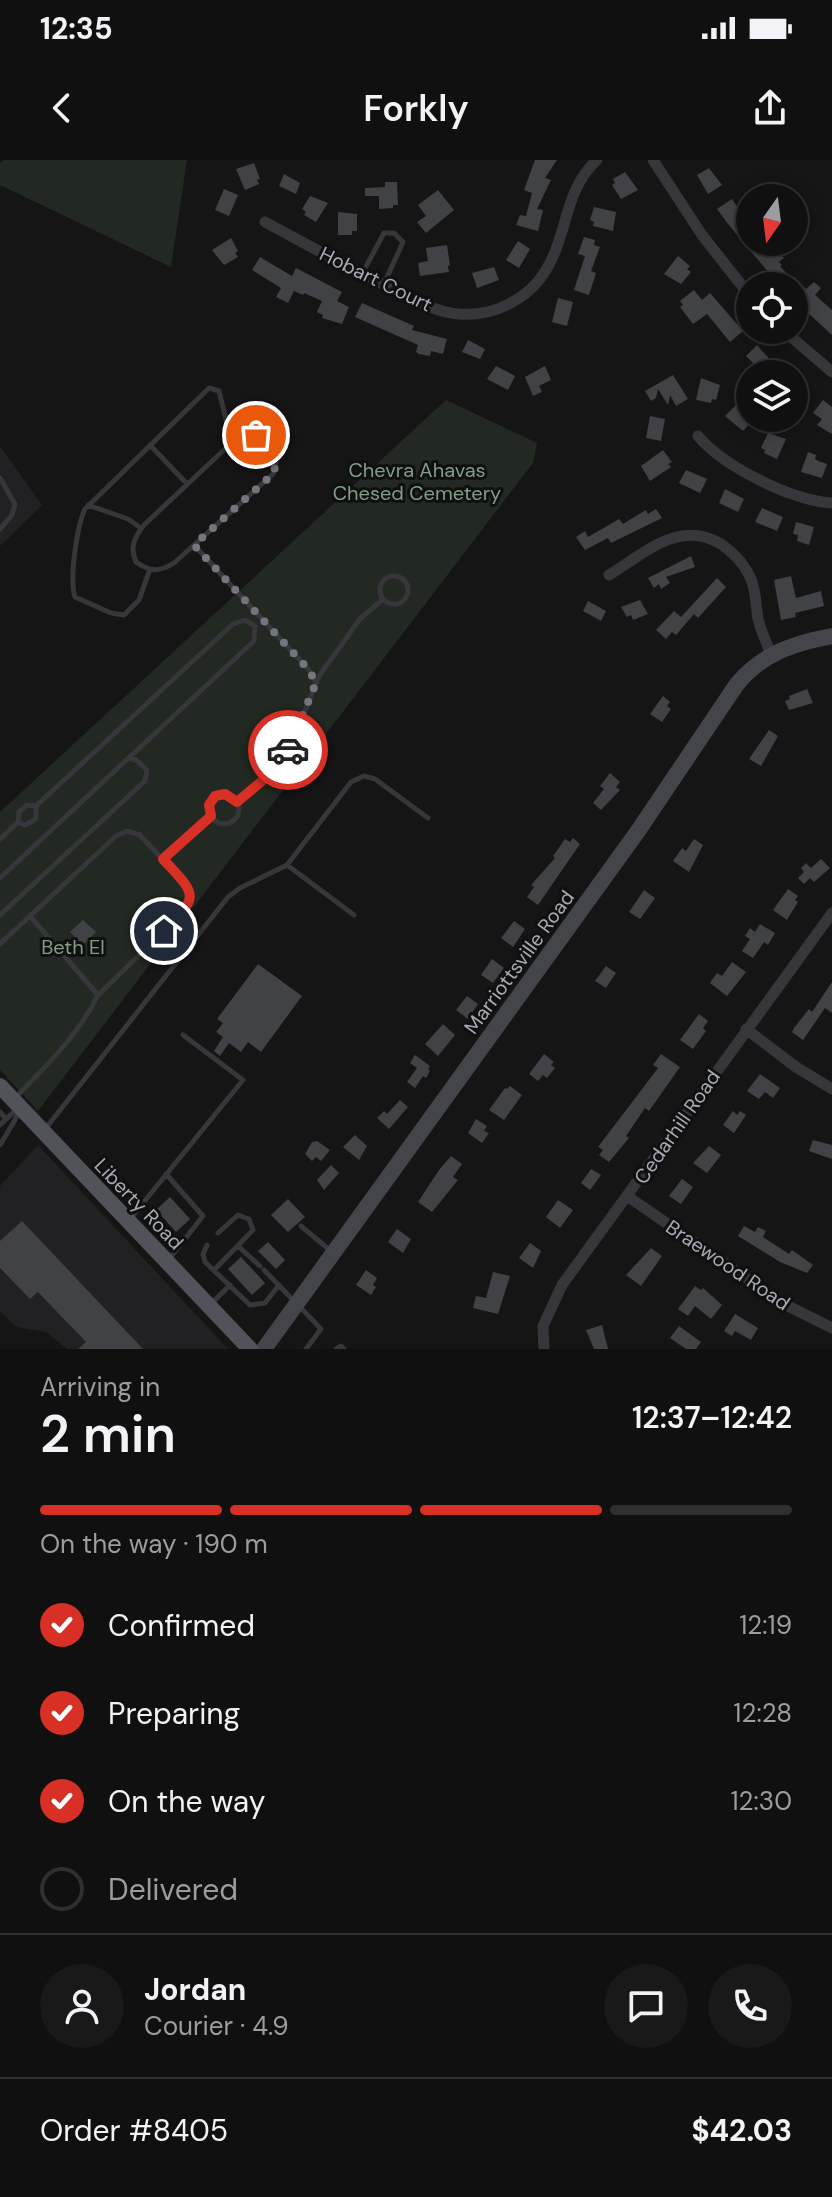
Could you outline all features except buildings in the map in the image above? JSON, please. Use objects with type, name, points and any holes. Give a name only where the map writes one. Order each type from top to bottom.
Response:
[{"type":"main road","name":"Marriottsville Road","points":[[264,1349],[638,831],[737,684],[771,654],[832,636]]},
{"type":"main road","name":"Liberty Road","points":[[0,1086],[13,1109],[43,1131],[250,1349]]},
{"type":"street","name":"Hobart Court","points":[[265,222],[426,305],[457,314],[494,310],[517,301],[546,271],[571,197],[597,160]]},
{"type":"street","points":[[653,160],[736,278]]},
{"type":"street","points":[[799,344],[832,372]]},
{"type":"street","points":[[698,436],[711,452],[728,463],[791,494],[811,501],[832,503]]},
{"type":"street","points":[[609,575],[671,538],[694,533],[707,537],[729,550],[747,571],[753,585],[759,622],[771,654]]},
{"type":"street","name":"Cedarhill Road","points":[[544,1349],[543,1326],[554,1300],[832,913]]},
{"type":"street","points":[[746,1029],[796,1067],[832,1089]]},
{"type":"street","name":"Braewood Road","points":[[627,1196],[784,1304],[832,1328]]},
{"type":"lane","points":[[362,274],[379,238],[384,233],[394,233],[403,242],[384,284]]},
{"type":"lane","points":[[150,569],[139,600],[124,615],[111,613],[75,597],[73,583],[81,519],[88,505],[207,389],[219,391],[232,444]]},
{"type":"lane","points":[[248,436],[262,437],[275,450],[275,466],[266,480],[164,569],[150,569],[136,562],[132,555],[134,540],[141,528],[232,444],[248,436]]},
{"type":"lane","points":[[150,445],[187,484]]},
{"type":"lane","points":[[0,478],[15,504],[12,515],[0,529]]},
{"type":"lane","points":[[88,505],[128,519],[141,528]]},
{"type":"lane","points":[[194,545],[309,670],[316,683]]},
{"type":"lane","points":[[395,576],[406,583],[408,593],[402,602],[393,604],[383,599],[380,587],[386,578],[395,576]]},
{"type":"lane","points":[[237,802],[268,776],[287,751],[316,683],[338,647],[360,619],[383,599]]},
{"type":"lane","points":[[254,624],[261,618]]},
{"type":"lane","points":[[18,822],[25,825],[36,819],[36,806],[233,624],[245,620],[254,624]]},
{"type":"lane","points":[[0,878],[254,641],[254,624]]},
{"type":"lane","points":[[0,915],[145,781],[147,770],[136,760],[128,758]]},
{"type":"lane","points":[[43,1131],[228,897],[287,865],[344,787],[358,778],[370,776],[428,818]]},
{"type":"lane","points":[[225,794],[237,802],[238,812],[232,821],[222,823],[211,816],[209,805],[215,796],[225,794]]},
{"type":"lane","points":[[0,839],[18,822],[19,812],[27,805],[36,806]]},
{"type":"lane","points":[[163,859],[211,816]]},
{"type":"lane","points":[[0,944],[122,832],[133,831],[140,835],[190,889],[186,910],[98,995],[89,1012],[0,1127],[6,1135]]},
{"type":"lane","points":[[287,865],[354,915]]},
{"type":"lane","points":[[30,916],[98,995]]},
{"type":"lane","points":[[128,1221],[243,1080],[183,1035]]},
{"type":"lane","points":[[0,1112],[13,1109]]},
{"type":"lane","points":[[0,1145],[15,1120],[13,1109]]},
{"type":"lane","points":[[166,1174],[203,1216],[167,1262]]},
{"type":"lane","points":[[214,1270],[253,1230],[249,1219],[238,1215],[218,1233]]},
{"type":"lane","points":[[301,1226],[333,1253]]},
{"type":"lane","points":[[207,1245],[203,1259],[250,1305],[265,1303],[279,1285]]},
{"type":"lane","points":[[238,1246],[321,1329],[306,1349]]},
{"type":"lane","points":[[209,1306],[230,1285]]},
{"type":"lane","points":[[336,1349],[341,1346],[344,1349]]},
{"type":"shaded area","points":[[0,446],[42,505],[0,546]]},
{"type":"shaded area","points":[[38,1145],[228,1349],[67,1349],[46,1332],[16,1327],[0,1311],[0,1186]]},
{"type":"green space","points":[[4,160],[187,160],[171,267],[0,185],[0,163]]},
{"type":"green space","points":[[446,400],[537,443],[533,463],[38,1111],[0,1070],[0,812]]},
{"type":"way so far","points":[[256,435],[268,440],[275,450],[277,457],[273,474],[194,545],[309,670],[316,683],[288,750]]},
{"type":"route","points":[[164,931],[186,910],[191,895],[190,889],[163,859],[211,816],[209,805],[215,796],[230,795],[237,802],[268,776],[288,750]]},
{"type":"park label","name":"Chevra Ahavas Chesed Cemetery","points":[[417,482]]},
{"type":"park label","name":"Beth El","points":[[73,947]]}]
